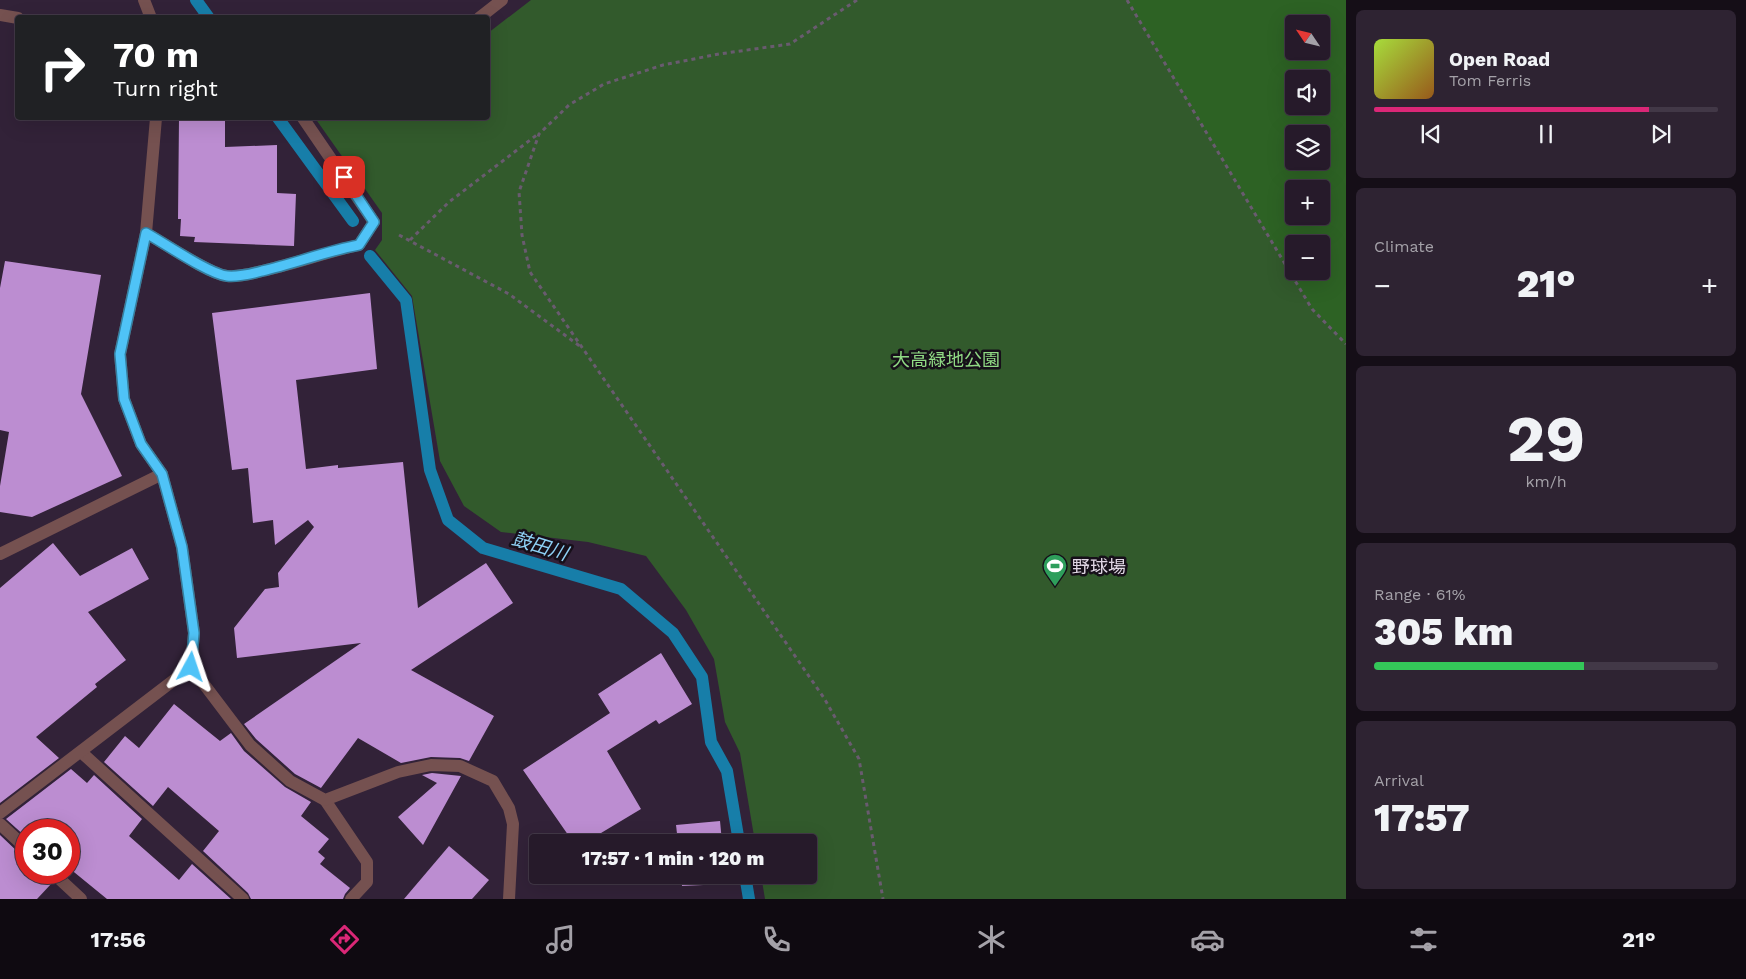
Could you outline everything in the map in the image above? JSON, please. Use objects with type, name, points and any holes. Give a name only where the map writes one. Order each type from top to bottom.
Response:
[{"type":"street","points":[[144,0],[150,15]]},
{"type":"street","points":[[484,15],[502,0]]},
{"type":"street","points":[[0,15],[15,18]]},
{"type":"street","points":[[156,120],[146,233],[120,354],[124,399],[141,444],[162,474],[182,547],[194,633],[191,667],[250,745],[290,781],[325,800],[367,862],[367,882],[351,899]]},
{"type":"street","points":[[146,233],[206,268],[227,276],[250,274],[280,267],[359,245],[374,222],[304,120]]},
{"type":"street","points":[[0,554],[162,474]]},
{"type":"street","points":[[0,814],[191,667]]},
{"type":"street","points":[[81,752],[243,899]]},
{"type":"street","points":[[325,800],[398,772],[431,765],[460,766],[493,781],[508,808],[513,824],[509,899]]},
{"type":"street","points":[[0,824],[15,838]]},
{"type":"street","points":[[65,884],[81,899]]},
{"type":"path","points":[[410,240],[449,202],[539,134],[569,105],[604,84],[663,65],[719,54],[790,44],[857,0]]},
{"type":"path","points":[[1127,0],[1312,309],[1346,344]]},
{"type":"path","points":[[539,134],[519,192],[522,235],[530,272],[824,698],[859,759],[882,899]]},
{"type":"path","points":[[374,222],[509,294],[583,348]]},
{"type":"green space","name":"野球場","points":[[531,0],[1346,0],[1346,899],[765,899],[762,884],[817,884],[817,834],[754,834],[740,753],[725,722],[714,659],[686,610],[646,556],[588,542],[501,532],[464,506],[440,461],[412,296],[375,250],[382,240],[382,213],[316,120],[490,120],[490,31]]},
{"type":"green space","points":[[1127,0],[1346,0],[1346,344],[1312,309],[1295,280],[1330,280],[1330,235],[1285,235],[1285,264]]},
{"type":"building","points":[[179,120],[225,120],[225,147],[277,145],[277,193],[296,194],[294,246],[194,242],[195,237],[180,236],[181,219],[178,219]]},
{"type":"building","points":[[5,261],[101,275],[81,394],[122,476],[32,517],[0,512],[0,486],[9,432],[0,430],[0,288]]},
{"type":"building","points":[[370,293],[377,369],[296,380],[306,469],[338,465],[338,468],[403,462],[418,608],[486,563],[513,603],[411,670],[494,716],[469,761],[460,758],[431,757],[401,763],[358,738],[321,788],[295,774],[256,739],[244,724],[361,643],[237,658],[234,628],[265,589],[279,587],[278,573],[314,527],[308,520],[275,545],[273,520],[253,523],[248,468],[232,470],[212,313]]},
{"type":"building","points":[[53,543],[80,576],[132,548],[149,579],[88,612],[126,660],[95,684],[97,687],[36,737],[59,758],[0,803],[0,588]]},
{"type":"building","points":[[661,653],[692,704],[659,724],[656,720],[607,751],[641,809],[599,834],[567,834],[523,770],[610,713],[598,694]]},
{"type":"building","points":[[174,704],[220,741],[231,733],[244,751],[285,787],[311,802],[301,816],[329,839],[318,852],[325,858],[320,864],[350,888],[343,899],[251,899],[248,893],[203,851],[219,831],[168,787],[153,806],[104,762],[125,736],[139,748]]},
{"type":"building","points":[[71,769],[87,783],[94,775],[142,819],[129,836],[179,880],[192,864],[231,899],[107,899],[80,877],[80,819],[15,819],[15,827],[6,819]]},
{"type":"building","points":[[432,773],[461,776],[423,845],[398,817],[437,783],[422,775]]},
{"type":"building","points":[[720,821],[721,834],[677,834],[676,825]]},
{"type":"building","points":[[0,835],[15,849],[15,884],[51,884],[37,899],[0,899]]},
{"type":"building","points":[[449,846],[489,880],[472,899],[404,899]]},
{"type":"building","points":[[682,884],[725,884],[682,886]]},
{"type":"waterway","name":"鼓田川","points":[[196,0],[207,15]]},
{"type":"waterway","name":"鼓田川","points":[[279,120],[353,221]]},
{"type":"waterway","name":"鼓田川","points":[[370,256],[406,300],[430,470],[448,520],[483,548],[621,589],[673,633],[702,677],[711,742],[727,771],[738,834]]},
{"type":"waterway","name":"鼓田川","points":[[746,884],[749,899]]},
{"type":"place","name":"野球場","points":[[1055,587]]},
{"type":"route","points":[[191,667],[194,633],[182,547],[162,474],[141,444],[124,399],[120,354],[146,233],[206,268],[227,276],[250,274],[280,267],[359,245],[374,222],[344,177]]},
{"type":"park label","name":"大高緑地公園","points":[[946,359]]}]
